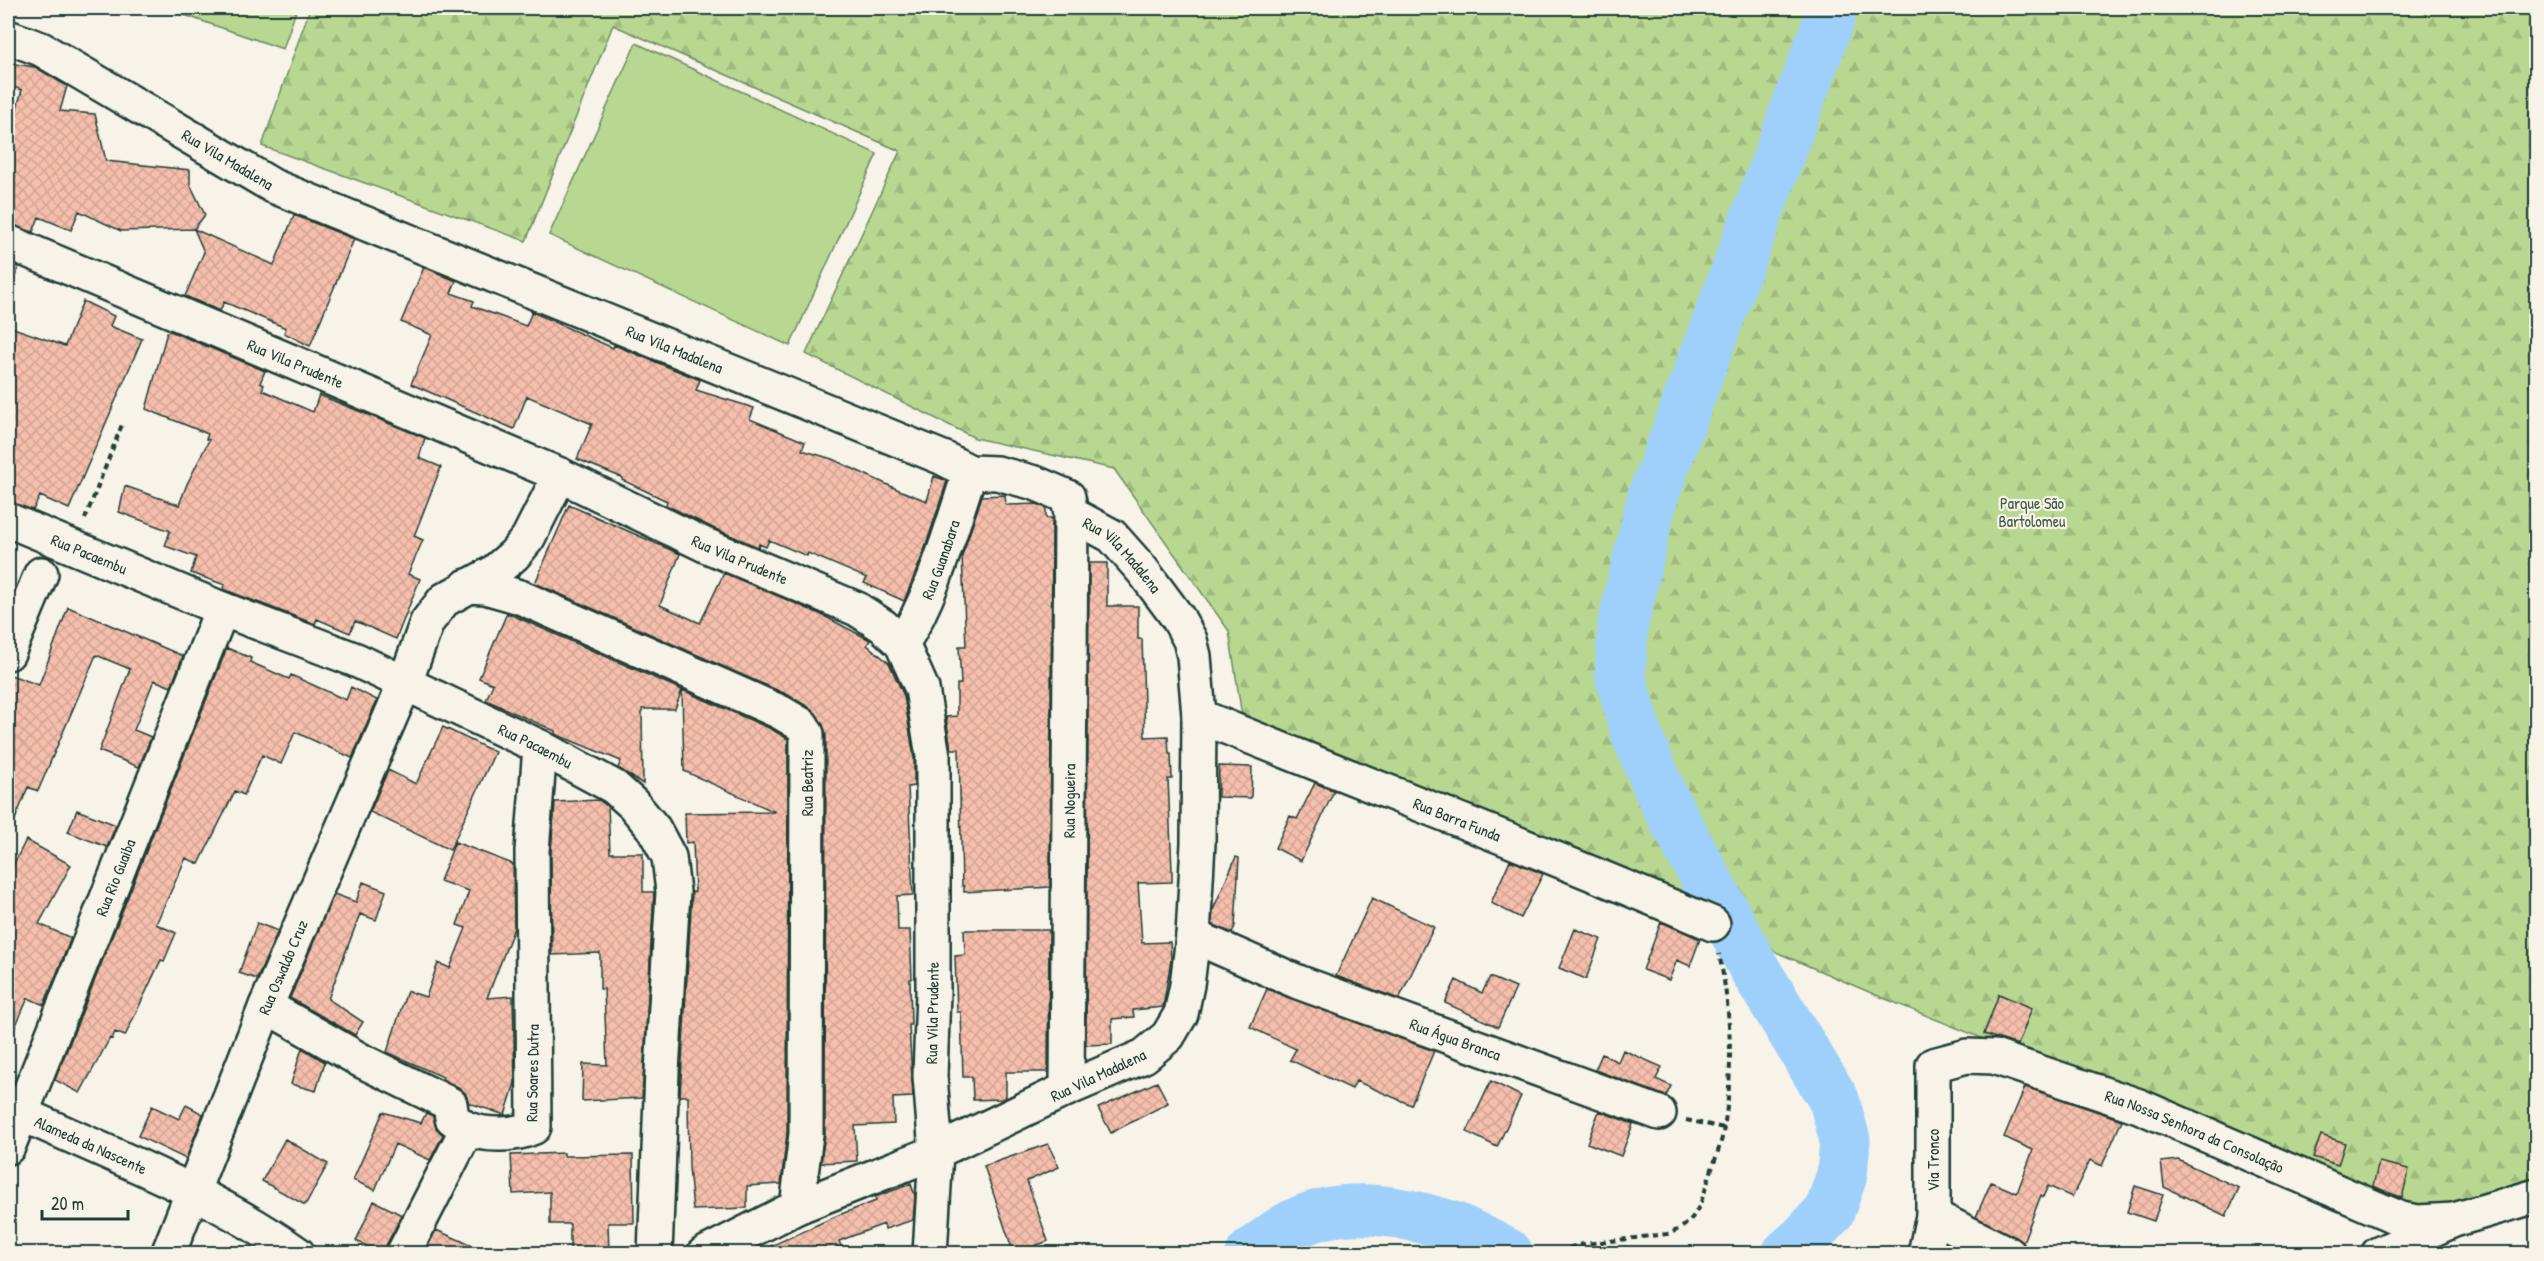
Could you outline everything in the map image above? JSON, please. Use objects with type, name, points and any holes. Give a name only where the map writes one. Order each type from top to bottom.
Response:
[{"type":"street","name":"Rua Vila Madalena","points":[[8,37],[40,49],[273,186],[944,458],[970,472],[997,472],[1035,483],[1068,497],[1071,513],[1112,536],[1143,571],[1178,618],[1190,640],[1194,656],[1199,716],[1198,843],[1193,936],[1187,985],[1180,1014],[1168,1036],[1144,1056],[1067,1089],[936,1152],[797,1207],[704,1254]]},
{"type":"street","name":"Rua Vila Prudente","points":[[8,242],[560,475],[705,545],[857,609],[883,626],[902,644],[922,689],[933,756],[933,992],[930,1076],[936,1152],[930,1254]]},
{"type":"street","name":"Rua Guanabara","points":[[902,644],[914,626],[934,578],[970,472]]},
{"type":"street","points":[[405,683],[428,622],[444,600],[493,573],[514,555],[528,538],[560,475]]},
{"type":"street","name":"Rua Nogueira","points":[[1067,1089],[1071,513]]},
{"type":"street","name":"Rua Pacaembu","points":[[8,520],[222,609],[356,660],[540,747],[614,787],[633,804],[654,829],[669,857],[673,892],[654,1254]]},
{"type":"street","points":[[8,653],[41,574]]},
{"type":"street","name":"Rua Beatriz","points":[[467,586],[500,590],[545,607],[780,711],[802,725],[807,734],[806,1134],[797,1207]]},
{"type":"street","name":"Rua Rio Guaiba","points":[[8,1147],[15,1112],[222,609]]},
{"type":"street","name":"Rua Oswaldo Cruz","points":[[168,1254],[266,1006],[405,683]]},
{"type":"street","name":"Rua Barra Funda","points":[[1199,716],[1380,790],[1570,863],[1713,924]]},
{"type":"street","name":"Rua Soares Dutra","points":[[467,1129],[519,1133],[534,1127],[532,851],[540,747]]},
{"type":"street","name":"Rua Água Branca","points":[[1193,936],[1298,982],[1659,1113]]},
{"type":"street","points":[[266,1006],[362,1061],[450,1104],[452,1118],[467,1129],[403,1254]]},
{"type":"street","name":"Rua Nossa Senhora da Consolação","points":[[1933,1065],[1968,1056],[1994,1057],[2139,1106],[2387,1214],[2418,1222],[2454,1220]]},
{"type":"street","name":"Via Tronco","points":[[1925,1254],[1933,1216],[1933,1065]]},
{"type":"street","name":"Alameda da Nascente","points":[[15,1112],[193,1192],[259,1226],[298,1254]]},
{"type":"street","points":[[2378,1254],[2454,1220],[2536,1196]]},
{"type":"street","points":[[1933,1216],[2009,1254]]},
{"type":"path","points":[[2522,8],[2536,19]]},
{"type":"path","points":[[74,547],[123,422]]},
{"type":"path","points":[[1561,1254],[1564,1250],[1577,1245],[1667,1234],[1690,1222],[1699,1210],[1724,1128],[1729,1077],[1729,1024],[1724,976],[1713,924]]},
{"type":"path","points":[[1659,1113],[1724,1128]]},
{"type":"green space","points":[[164,8],[297,8],[283,49]]},
{"type":"green space","name":"Parque São Bartolomeu","points":[[310,8],[2536,8],[2536,1183],[2450,1210],[2399,1208],[1876,995],[1243,723],[1229,631],[1114,469],[975,438],[806,354],[900,151],[613,25],[526,241],[262,146]]},
{"type":"green space","points":[[636,43],[877,154],[790,346],[549,235]]},
{"type":"building","points":[[8,63],[35,67],[67,86],[60,111],[95,114],[106,161],[190,170],[190,184],[205,215],[194,229],[121,231],[79,211],[71,230],[39,217],[33,232],[8,224],[8,140],[22,90],[8,85]]},
{"type":"building","points":[[294,215],[354,239],[310,346],[284,333],[286,328],[224,302],[220,311],[185,296],[204,252],[194,229],[274,265]]},
{"type":"building","points":[[8,262],[19,267],[8,292]]},
{"type":"building","points":[[424,267],[456,281],[451,293],[474,301],[472,306],[526,326],[532,312],[613,348],[614,345],[700,380],[696,390],[754,408],[750,419],[805,442],[802,450],[832,459],[899,490],[927,501],[934,476],[947,481],[923,554],[904,601],[864,583],[867,578],[808,553],[807,556],[769,540],[766,547],[759,544],[758,547],[713,528],[666,505],[667,501],[622,480],[623,478],[577,459],[592,424],[527,396],[514,429],[411,384],[432,335],[401,322]]},
{"type":"building","points":[[83,301],[114,316],[110,326],[142,339],[69,509],[40,496],[33,510],[8,502],[8,326],[65,346]]},
{"type":"building","points":[[170,331],[265,371],[260,383],[264,385],[262,390],[313,412],[319,395],[425,438],[419,458],[441,467],[414,536],[423,540],[408,574],[420,579],[396,639],[355,621],[350,633],[317,619],[315,624],[223,589],[225,585],[191,573],[196,557],[165,546],[170,531],[119,512],[125,486],[179,505],[209,440],[206,439],[208,434],[146,409],[167,332]]},
{"type":"building","points":[[1005,495],[1006,505],[1037,504],[1046,508],[1046,518],[1052,518],[1050,887],[964,892],[959,749],[951,749],[946,717],[957,716],[957,684],[961,684],[959,646],[966,646],[962,556],[982,496]]},
{"type":"building","points":[[569,505],[680,554],[660,605],[700,623],[724,573],[820,614],[870,640],[867,645],[889,663],[904,696],[914,758],[914,786],[908,787],[913,895],[897,896],[898,930],[910,930],[912,979],[910,979],[911,1025],[909,1025],[913,1097],[893,1098],[894,1124],[855,1126],[857,1161],[821,1163],[825,1134],[826,734],[823,725],[812,709],[788,695],[535,583]]},
{"type":"building","points":[[1089,563],[1107,563],[1107,606],[1138,606],[1138,639],[1142,639],[1145,737],[1168,736],[1169,754],[1171,754],[1172,779],[1168,779],[1172,882],[1138,883],[1142,943],[1170,942],[1171,960],[1163,1007],[1133,1010],[1134,1017],[1112,1019],[1112,1044],[1086,1045]]},
{"type":"building","points":[[68,607],[183,656],[171,687],[154,680],[134,730],[151,737],[139,767],[99,751],[130,669],[96,655],[38,791],[28,787],[8,837],[8,674],[39,685]]},
{"type":"building","points":[[507,613],[771,729],[788,739],[787,1133],[781,1184],[747,1186],[747,1208],[693,1210],[689,1167],[688,1096],[680,1096],[692,892],[695,892],[693,842],[686,843],[685,813],[775,812],[684,771],[682,690],[675,709],[642,709],[643,784],[618,768],[621,761],[555,734],[555,731],[486,700],[493,684],[479,678]]},
{"type":"building","points":[[227,648],[251,658],[250,662],[289,679],[291,675],[346,700],[351,687],[377,700],[352,758],[295,732],[281,764],[262,755],[244,795],[235,791],[199,864],[186,858],[156,924],[176,933],[164,961],[161,960],[125,1036],[115,1032],[112,1039],[110,1038],[80,1093],[55,1080]]},
{"type":"building","points":[[443,727],[495,752],[450,850],[370,812],[388,770],[416,784]]},
{"type":"building","points":[[1219,766],[1252,767],[1251,798],[1218,797]]},
{"type":"building","points":[[1315,783],[1334,791],[1301,861],[1275,848],[1290,816],[1297,819]]},
{"type":"building","points":[[599,800],[608,807],[610,853],[643,853],[643,892],[654,892],[642,1098],[582,1101],[583,1064],[607,1065],[604,989],[600,989],[600,953],[552,955],[551,852],[555,802]]},
{"type":"building","points":[[77,810],[116,825],[107,847],[68,832]]},
{"type":"building","points":[[26,840],[71,865],[39,924],[71,938],[44,1005],[28,998],[8,1043],[8,875]]},
{"type":"building","points":[[455,842],[513,864],[514,928],[487,998],[513,996],[515,1083],[505,1115],[469,1103],[465,1093],[442,1079],[443,1077],[387,1052],[407,991],[426,997],[438,963],[450,968],[466,928],[457,925],[469,891],[440,881]]},
{"type":"building","points":[[1236,857],[1239,858],[1235,926],[1232,933],[1212,924],[1213,910]]},
{"type":"building","points":[[1510,860],[1543,874],[1521,918],[1491,903]]},
{"type":"building","points":[[363,882],[386,891],[376,920],[360,914],[328,999],[363,1022],[355,1035],[290,998],[334,894],[356,902]]},
{"type":"building","points":[[1372,898],[1434,927],[1399,999],[1336,976]]},
{"type":"building","points":[[1661,922],[1700,939],[1690,966],[1677,960],[1669,980],[1643,970]]},
{"type":"building","points":[[257,923],[278,931],[257,979],[239,973]]},
{"type":"building","points":[[1575,929],[1601,939],[1586,979],[1559,968]]},
{"type":"building","points":[[964,930],[1049,930],[1048,1072],[1006,1072],[1006,1097],[1002,1099],[973,1100],[972,1077],[963,1077],[961,1012],[957,1012],[955,956],[965,955]]},
{"type":"building","points":[[1490,977],[1516,988],[1498,1027],[1445,1003],[1456,980],[1482,993]]},
{"type":"building","points":[[1267,989],[1434,1051],[1411,1105],[1356,1081],[1352,1089],[1290,1060],[1296,1049],[1250,1027]]},
{"type":"building","points":[[1999,994],[2032,1008],[2018,1045],[1984,1034]]},
{"type":"building","points":[[302,1048],[325,1062],[316,1091],[291,1084]]},
{"type":"building","points":[[1623,1050],[1662,1067],[1656,1079],[1671,1086],[1666,1096],[1595,1070],[1602,1054],[1618,1062]]},
{"type":"building","points":[[1491,1081],[1521,1096],[1497,1147],[1467,1132]]},
{"type":"building","points":[[1157,1082],[1168,1103],[1111,1133],[1098,1108]]},
{"type":"building","points":[[2025,1087],[2122,1120],[2102,1166],[2090,1160],[2072,1197],[2048,1186],[2043,1197],[2041,1195],[2023,1242],[1976,1217],[1991,1182],[2017,1193],[2033,1150],[2004,1137]]},
{"type":"building","points":[[186,1105],[203,1114],[186,1159],[138,1136],[152,1106],[179,1119]]},
{"type":"building","points":[[1599,1111],[1633,1124],[1621,1156],[1587,1143]]},
{"type":"building","points":[[383,1112],[421,1123],[426,1113],[433,1116],[436,1128],[443,1135],[430,1160],[395,1144],[375,1190],[353,1180]]},
{"type":"building","points":[[2321,1135],[2345,1143],[2338,1165],[2313,1157]]},
{"type":"building","points":[[285,1139],[328,1164],[305,1205],[262,1181]]},
{"type":"building","points":[[1048,1144],[1059,1167],[1027,1181],[1048,1241],[1014,1254],[984,1166]]},
{"type":"building","points":[[564,1153],[564,1156],[633,1155],[634,1223],[608,1223],[609,1253],[570,1254],[570,1224],[550,1224],[550,1192],[513,1194],[511,1155]]},
{"type":"building","points":[[2178,1160],[2239,1188],[2226,1216],[2164,1187],[2161,1162]]},
{"type":"building","points":[[2379,1162],[2409,1169],[2402,1198],[2373,1186]]},
{"type":"building","points":[[911,1184],[915,1196],[913,1220],[885,1229],[884,1224],[839,1241],[844,1254],[754,1254],[836,1216],[876,1201],[875,1197]]},
{"type":"building","points":[[2135,1186],[2163,1195],[2154,1221],[2127,1212]]},
{"type":"building","points":[[374,1201],[402,1215],[382,1253],[356,1241]]},
{"type":"building","points":[[436,1230],[490,1253],[490,1254],[424,1254]]},
{"type":"waterway","points":[[1787,1254],[1829,1212],[1842,1175],[1845,1140],[1834,1100],[1754,968],[1664,800],[1637,736],[1620,676],[1623,624],[1652,499],[1830,17]]},
{"type":"waterway","points":[[1251,1254],[1293,1225],[1311,1217],[1350,1210],[1391,1212],[1431,1220],[1465,1232],[1508,1254]]}]
